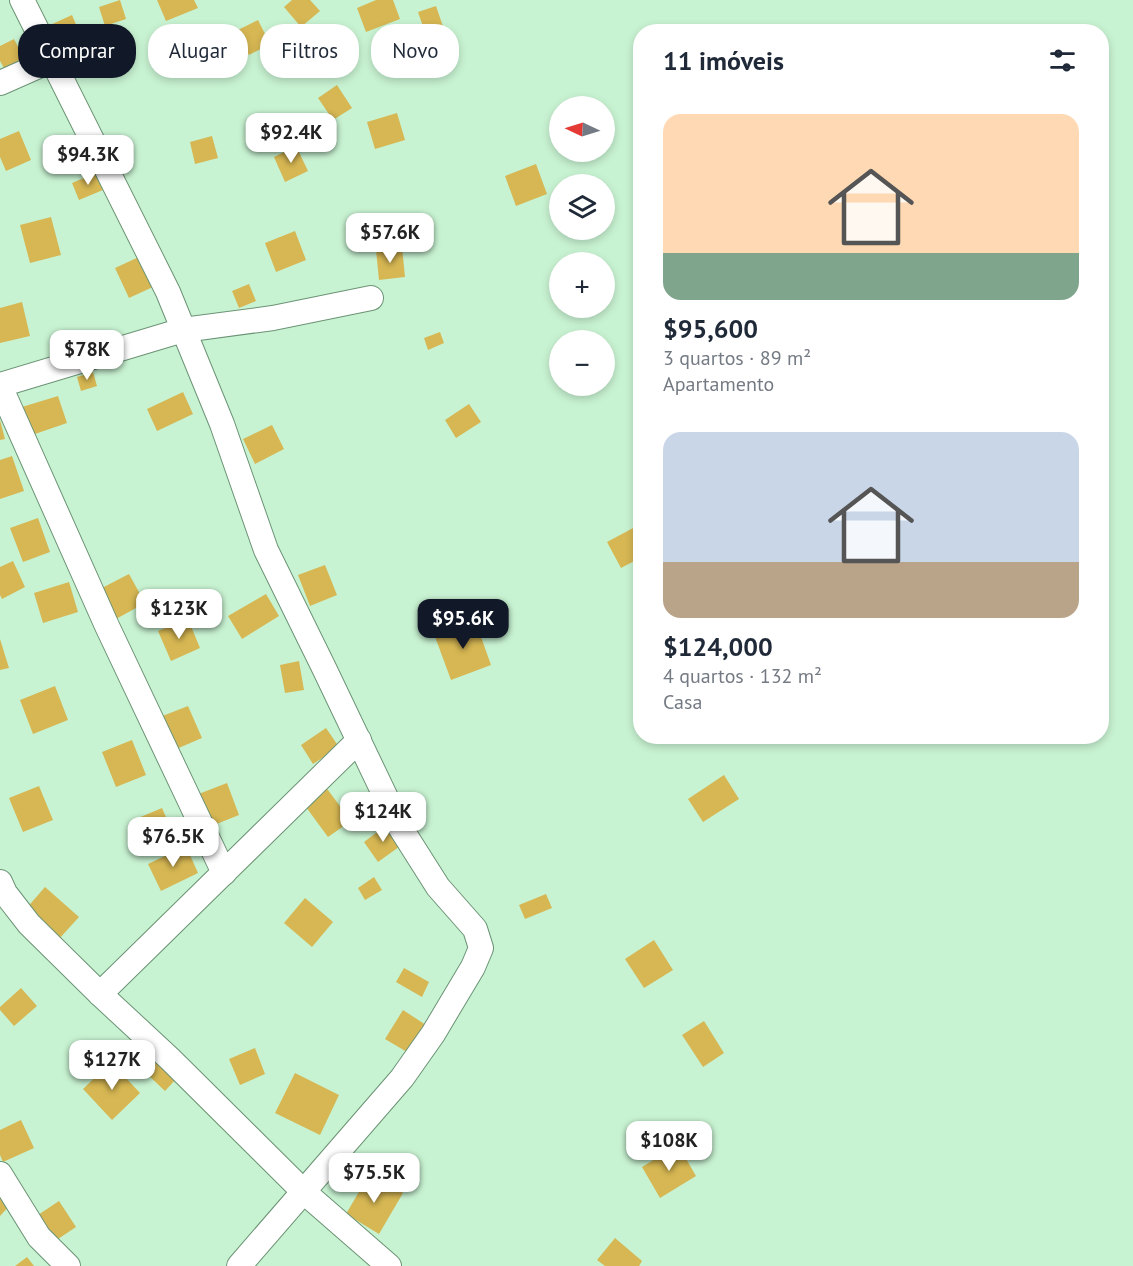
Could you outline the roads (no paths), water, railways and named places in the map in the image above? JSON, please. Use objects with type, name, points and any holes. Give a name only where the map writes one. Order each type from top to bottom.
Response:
[{"type":"street","points":[[22,0],[34,24]]},
{"type":"street","points":[[0,83],[18,75]]},
{"type":"street","points":[[61,78],[168,292],[222,424],[266,550],[400,827],[438,887],[475,929],[481,948],[473,967],[433,1034],[402,1078],[239,1266]]},
{"type":"street","points":[[224,873],[107,626],[0,386],[183,330],[273,318],[370,298]]},
{"type":"street","points":[[100,994],[359,740]]},
{"type":"street","points":[[0,882],[29,924],[100,994],[170,1059],[304,1192],[390,1266]]},
{"type":"street","points":[[0,1174],[39,1237],[68,1266]]}]
